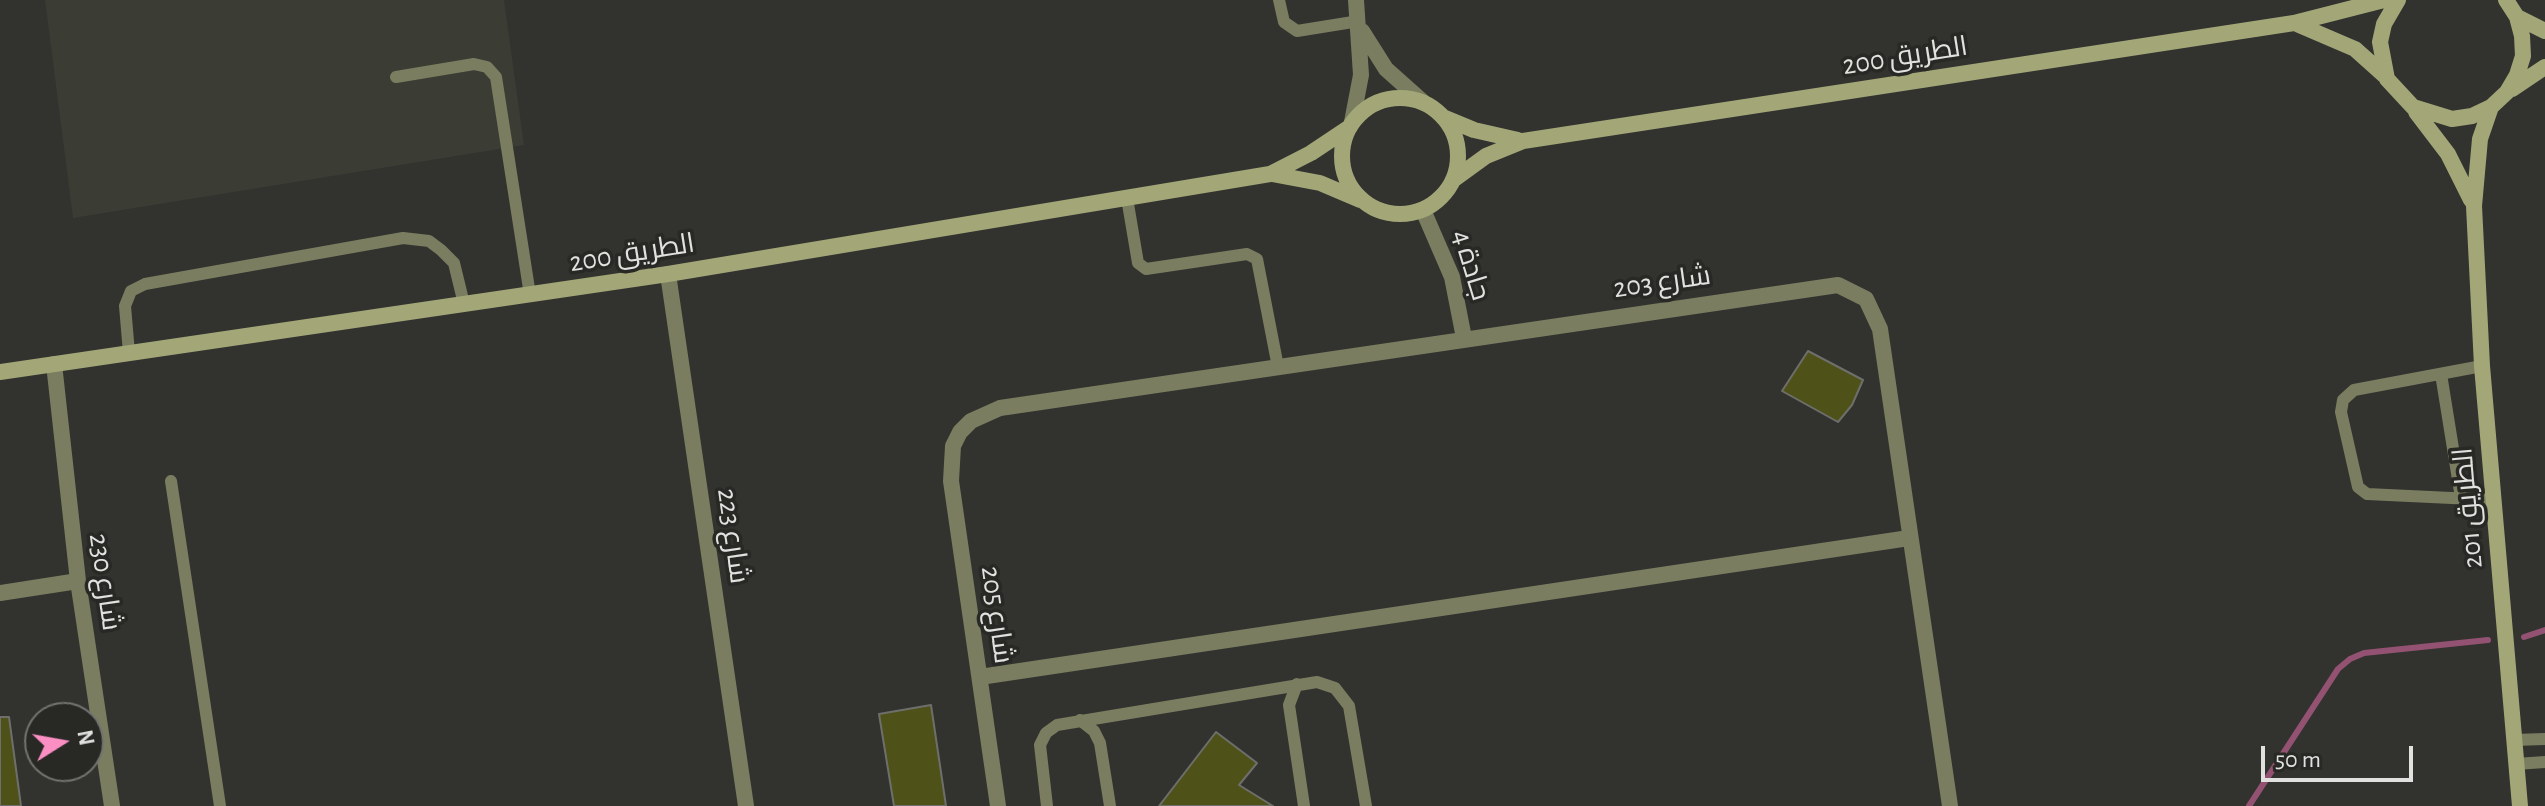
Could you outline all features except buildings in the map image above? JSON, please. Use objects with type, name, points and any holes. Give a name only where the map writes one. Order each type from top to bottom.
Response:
[{"type":"main road","name":"الطريق 200","points":[[1453,180],[1486,156],[1523,141],[2294,23],[2384,0]]},
{"type":"main road","points":[[2387,79],[2380,42],[2384,24],[2398,0]]},
{"type":"main road","points":[[2506,0],[2517,17],[2523,56],[2507,92]]},
{"type":"main road","points":[[2517,17],[2545,31]]},
{"type":"main road","name":"الطريق 200","points":[[2294,23],[2336,37],[2355,49],[2413,107]]},
{"type":"main road","points":[[2413,107],[2452,119],[2472,116],[2491,107],[2507,92],[2545,67]]},
{"type":"main road","points":[[1410,98],[1423,102],[1442,117],[1450,127],[1458,153],[1453,180],[1441,197],[1423,210],[1394,214],[1367,204],[1347,180],[1342,165],[1342,149],[1351,125],[1371,105],[1384,99],[1410,98]]},
{"type":"main road","name":"الطريق 201","points":[[2413,107],[2448,154],[2474,206]]},
{"type":"main road","name":"الطريق 201","points":[[2491,107],[2480,139],[2474,206],[2482,366],[2520,806]]},
{"type":"main road","name":"الطريق 200","points":[[1442,117],[1474,130],[1523,141]]},
{"type":"main road","name":"الطريق 200","points":[[0,372],[668,274],[1270,174],[1311,153],[1351,125]]},
{"type":"main road","name":"الطريق 200","points":[[1270,174],[1320,183],[1367,204]]},
{"type":"street","points":[[1351,125],[1361,75],[1356,0]]},
{"type":"street","points":[[1359,24],[1386,69],[1423,102]]},
{"type":"street","name":"جادة 4","points":[[1423,210],[1452,277],[1464,338]]},
{"type":"street","name":"شارع 223","points":[[668,274],[746,806]]},
{"type":"street","name":"شارع 203","points":[[960,432],[985,413],[1000,408],[1821,285],[1852,289],[1866,299],[1875,312],[1880,329],[1950,806]]},
{"type":"street","name":"شارع 230","points":[[54,364],[78,581],[112,806]]},
{"type":"street","name":"شارع 205","points":[[960,432],[950,463],[951,481],[998,806]]},
{"type":"street","points":[[980,677],[1909,538]]},
{"type":"street","points":[[0,593],[78,581]]},
{"type":"lane","points":[[1279,0],[1284,22],[1297,31],[1359,24]]},
{"type":"lane","points":[[396,77],[474,64],[487,67],[496,77],[530,295]]},
{"type":"lane","points":[[1127,198],[1141,267],[1151,269],[1247,254],[1257,259],[1278,367]]},
{"type":"lane","points":[[129,353],[125,306],[131,291],[145,284],[403,238],[429,241],[454,263],[464,304]]},
{"type":"lane","points":[[2482,366],[2354,390],[2343,400],[2341,412],[2358,487],[2367,494],[2494,500]]},
{"type":"lane","points":[[2441,374],[2461,498]]},
{"type":"lane","points":[[171,481],[220,806]]},
{"type":"lane","points":[[1297,684],[1289,705],[1304,806]]},
{"type":"lane","points":[[1047,806],[1039,752],[1041,739],[1057,725],[1297,684],[1326,684],[1344,696],[1352,716],[1366,806]]},
{"type":"lane","points":[[1080,720],[1094,731],[1100,743],[1110,806]]},
{"type":"lane","points":[[2514,740],[2545,739]]},
{"type":"lane","points":[[2516,764],[2545,762]]},
{"type":"shaded area","points":[[45,0],[504,0],[524,145],[73,218]]},
{"type":"waterway","points":[[2524,637],[2545,630]]},
{"type":"waterway","points":[[2249,806],[2338,669],[2350,659],[2364,653],[2488,640]]}]
